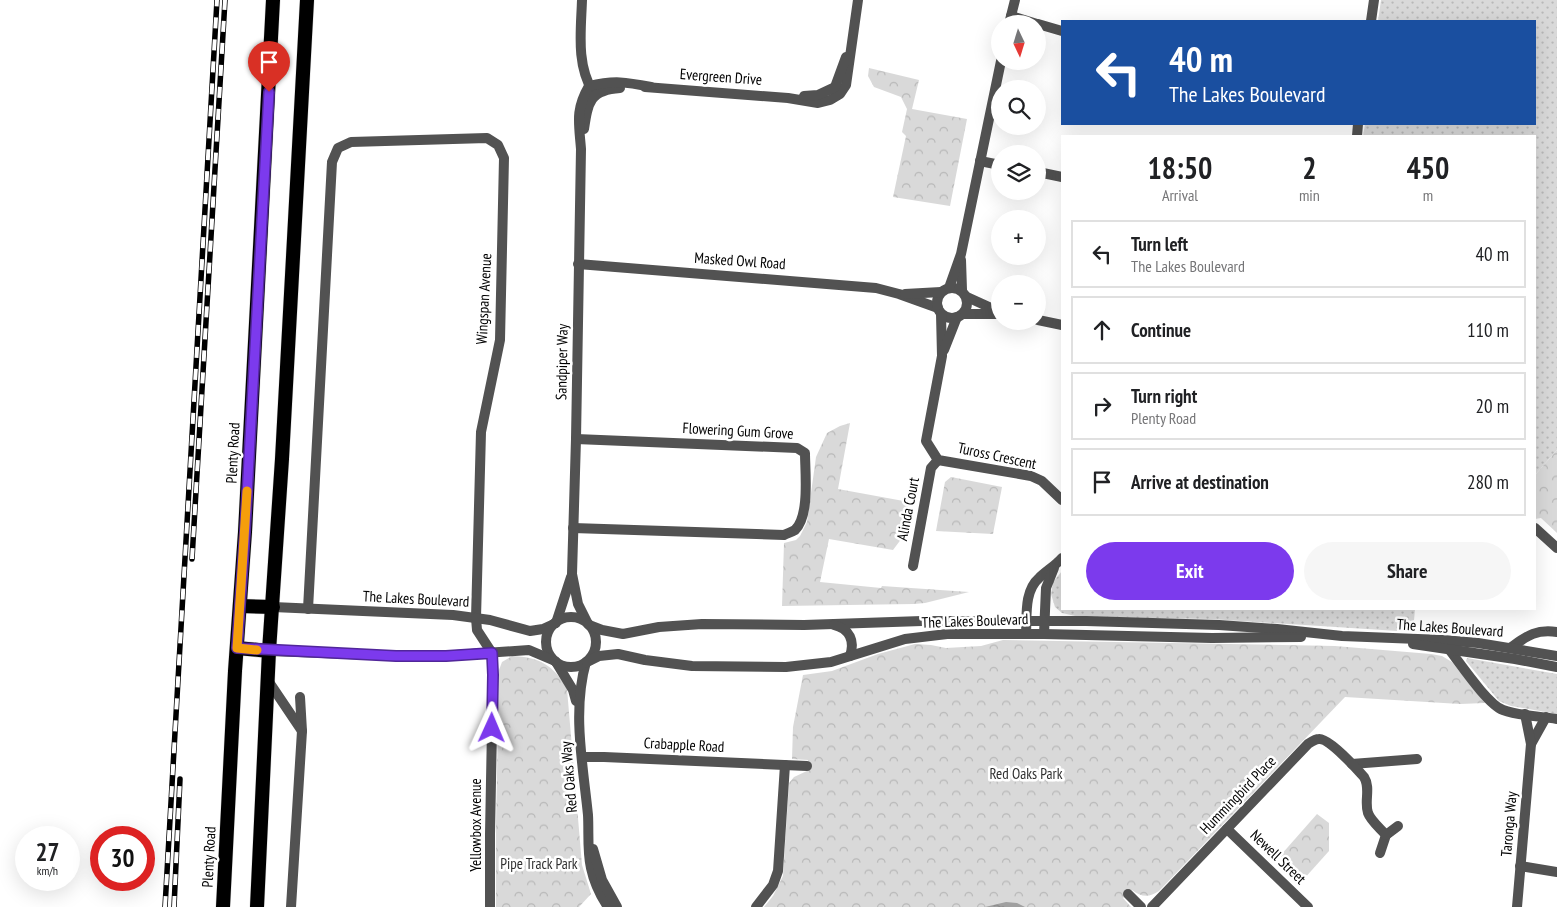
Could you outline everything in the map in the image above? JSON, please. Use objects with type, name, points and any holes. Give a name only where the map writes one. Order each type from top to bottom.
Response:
[{"type":"highway","name":"Plenty Road","points":[[223,907],[274,0]]},
{"type":"highway","points":[[257,907],[307,0]]},
{"type":"highway","points":[[240,606],[273,607]]},
{"type":"highway","points":[[237,648],[270,651]]},
{"type":"street","points":[[582,0],[581,57],[584,75],[592,90]]},
{"type":"street","name":"Evergreen Drive","points":[[592,90],[606,82],[622,81],[651,87],[788,98],[838,91],[841,73],[852,36],[858,0]]},
{"type":"street","points":[[1011,15],[1015,0]]},
{"type":"street","points":[[1371,20],[1374,0]]},
{"type":"street","points":[[1046,27],[1061,31]]},
{"type":"street","points":[[940,311],[937,300],[945,290],[961,254],[999,70]]},
{"type":"street","name":"Sandpiper Way","points":[[589,625],[578,604],[572,574],[580,149],[578,112],[582,98],[592,90]]},
{"type":"street","name":"Wingspan Avenue","points":[[308,609],[332,162],[338,148],[352,142],[487,138],[498,145],[504,158],[500,340],[481,432],[476,618],[476,630],[492,653]]},
{"type":"street","points":[[980,161],[991,163]]},
{"type":"street","points":[[1046,174],[1061,177]]},
{"type":"street","points":[[960,316],[968,306],[964,294],[961,254]]},
{"type":"street","name":"Masked Owl Road","points":[[578,264],[876,288],[899,294]]},
{"type":"street","points":[[899,294],[954,288],[991,308]]},
{"type":"street","points":[[899,294],[940,311],[949,318],[991,314]]},
{"type":"street","name":"Tuross Crescent","points":[[940,311],[942,356],[926,441],[938,460],[1031,476],[1042,481],[1061,499]]},
{"type":"street","name":"Tuross Crescent","points":[[942,356],[960,316]]},
{"type":"street","points":[[1046,322],[1061,325]]},
{"type":"street","name":"Flowering Gum Grove","points":[[573,528],[784,535],[794,531],[801,522],[806,496],[805,452],[797,448],[576,439]]},
{"type":"street","name":"Alinda Court","points":[[912,566],[931,468],[938,460]]},
{"type":"street","points":[[1536,529],[1557,548]]},
{"type":"street","points":[[1026,634],[1028,603],[1033,585],[1038,578],[1054,567],[1061,559]]},
{"type":"street","points":[[1044,634],[1046,588],[1054,567]]},
{"type":"street","name":"Sandpiper Way","points":[[555,623],[572,574]]},
{"type":"street","name":"The Lakes Boulevard","points":[[273,607],[476,618],[530,631],[555,623]]},
{"type":"street","points":[[270,651],[419,657],[529,650],[563,666],[571,667],[579,666],[592,656],[596,640],[594,632],[589,625],[582,620],[568,617],[555,623],[549,630],[546,639],[550,655],[555,662]]},
{"type":"street","name":"The Lakes Boulevard","points":[[589,625],[622,634],[695,624],[1045,621],[1219,625],[1342,636],[1443,640],[1557,656]]},
{"type":"street","points":[[828,624],[841,627],[851,636],[852,649],[850,656]]},
{"type":"street","name":"The Lakes Boulevard","points":[[1510,648],[1536,631],[1557,632]]},
{"type":"street","name":"The Lakes Boulevard","points":[[586,662],[599,656],[618,654],[645,660],[692,666],[786,667],[831,662],[905,639],[929,635],[1044,634],[1212,638],[1342,636]]},
{"type":"street","name":"The Lakes Boulevard","points":[[1387,639],[1557,667]]},
{"type":"street","name":"The Lakes Boulevard","points":[[1448,648],[1497,707],[1503,710],[1557,719]]},
{"type":"street","name":"Yellowbox Avenue","points":[[490,907],[492,653]]},
{"type":"street","name":"Red Oaks Way","points":[[555,662],[573,690],[579,714]]},
{"type":"street","name":"Red Oaks Way","points":[[586,662],[580,687],[579,714],[590,836],[589,858],[599,892],[608,907]]},
{"type":"street","points":[[269,682],[302,731]]},
{"type":"street","points":[[290,907],[302,731],[300,697]]},
{"type":"street","name":"Taronga Way","points":[[1517,907],[1531,744],[1525,714]]},
{"type":"street","name":"Taronga Way","points":[[1531,744],[1546,717]]},
{"type":"street","name":"Hummingbird Place","points":[[1152,907],[1313,740],[1323,740],[1352,764],[1364,777],[1367,783],[1370,818],[1386,835]]},
{"type":"street","name":"Crabapple Road","points":[[583,757],[807,766]]},
{"type":"street","points":[[1352,764],[1416,759]]},
{"type":"street","points":[[756,907],[773,886],[778,871],[784,765]]},
{"type":"street","points":[[1380,853],[1386,835],[1398,826]]},
{"type":"street","name":"Newell Street","points":[[1227,829],[1308,907]]},
{"type":"street","name":"Red Oaks Way","points":[[590,836],[602,880],[616,907]]},
{"type":"street","points":[[1520,866],[1557,872]]},
{"type":"street","points":[[1128,894],[1141,907]]},
{"type":"green space","points":[[1381,0],[1557,0],[1557,450],[1536,474],[1536,135],[1363,135],[1365,125],[1536,125],[1536,20],[1378,20]]},
{"type":"green space","points":[[869,68],[919,80],[912,109],[967,119],[950,206],[893,197],[906,136],[902,132],[907,109],[901,97],[874,87],[868,76]]},
{"type":"green space","points":[[850,423],[838,489],[909,502],[905,534],[893,550],[829,539],[820,582],[881,588],[882,586],[969,592],[914,604],[782,606],[784,543],[796,540],[807,522],[816,457],[827,433]]},
{"type":"green space","points":[[1557,450],[1557,533],[1541,518],[1536,519],[1536,474]]},
{"type":"green space","points":[[951,477],[1002,487],[993,534],[936,531],[945,482]]},
{"type":"green space","points":[[1061,572],[1061,610],[1415,610],[1413,632],[1210,619],[1080,617],[1062,613],[1055,607],[1051,594],[1053,582]]},
{"type":"green space","name":"Red Oaks Park","points":[[1003,640],[1335,646],[1431,654],[1442,656],[1452,662],[1485,703],[1460,704],[1345,697],[1159,891],[1145,896],[1132,890],[1123,898],[1131,907],[764,907],[773,896],[783,876],[789,783],[794,777],[807,771],[808,760],[792,759],[793,727],[803,675],[832,671],[878,654],[915,644],[946,648],[981,646]]},
{"type":"green space","name":"Pipe Track Park","points":[[512,656],[530,658],[545,664],[557,674],[567,689],[582,865],[591,894],[579,907],[496,907],[499,670],[502,662]]},
{"type":"green space","points":[[1467,658],[1557,674],[1557,714],[1511,706],[1499,701],[1466,661]]},
{"type":"green space","points":[[1317,814],[1329,823],[1329,851],[1303,880],[1280,856]]},
{"type":"water","points":[[1006,902],[1017,903],[1025,907],[985,907]]},
{"type":"railway","points":[[165,907],[217,0]]},
{"type":"railway","points":[[192,559],[225,0]]},
{"type":"railway","points":[[174,907],[180,779]]},
{"type":"slow traffic","points":[[247,491],[237,648],[257,650]]},
{"type":"route","points":[[269,92],[237,648],[427,657],[492,653],[492,728]]}]
